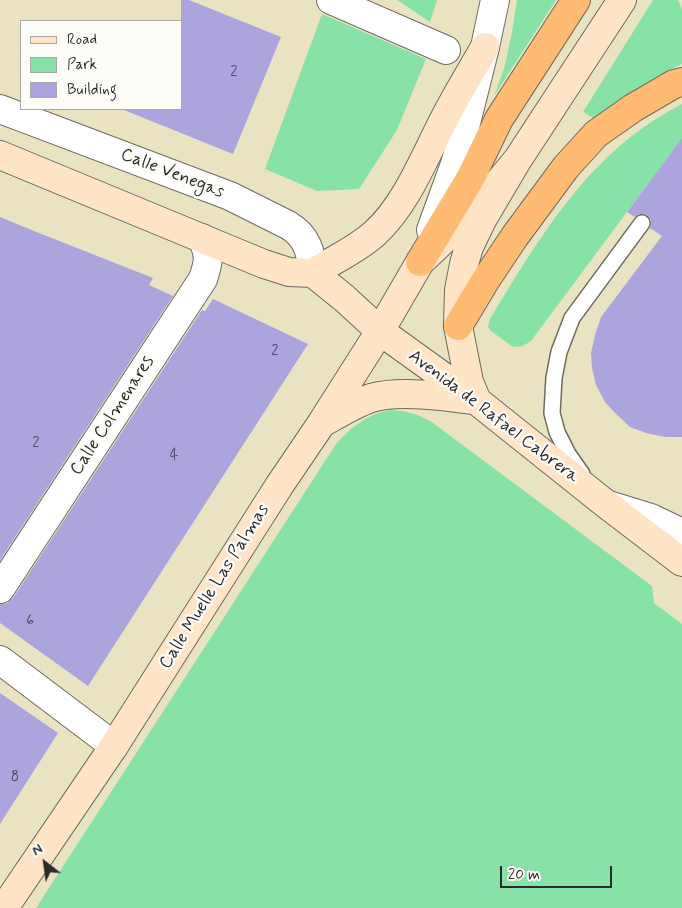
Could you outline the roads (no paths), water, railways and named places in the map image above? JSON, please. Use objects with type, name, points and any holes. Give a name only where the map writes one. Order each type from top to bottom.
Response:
[{"type":"highway","points":[[420,262],[467,186],[498,119],[576,0]]},
{"type":"highway","points":[[458,326],[515,236],[566,167],[596,134],[633,108],[674,84],[682,82]]},
{"type":"street","points":[[331,0],[446,50]]},
{"type":"street","points":[[420,262],[455,164],[495,0]]},
{"type":"street","points":[[477,401],[469,382],[458,326],[459,290],[469,247],[482,220],[518,159],[622,0]]},
{"type":"street","points":[[0,155],[264,264],[288,272],[313,273],[356,247],[374,234],[388,219],[404,197],[449,110],[485,47]]},
{"type":"street","name":"Calle Venegas","points":[[0,109],[230,196],[288,224],[297,230],[306,244],[311,257],[313,273]]},
{"type":"street","name":"Calle Muelle Las Palmas","points":[[4,908],[114,746],[279,486],[380,332],[420,262],[479,206],[518,159]]},
{"type":"street","name":"Calle Colmenares","points":[[0,589],[203,279],[208,265],[208,251],[202,238]]},
{"type":"street","points":[[313,273],[344,298],[380,332]]},
{"type":"street","name":"Avenida de Rafael Cabrera","points":[[380,332],[477,401],[682,562]]},
{"type":"street","points":[[321,424],[347,409],[378,397],[412,394],[477,401]]},
{"type":"street","name":"Avenida de Rafael Cabrera","points":[[606,504],[651,518],[682,533]]},
{"type":"street","points":[[0,660],[114,746]]},
{"type":"lane","points":[[606,504],[568,454],[557,432],[552,413],[554,378],[559,352],[572,318],[642,222]]}]
